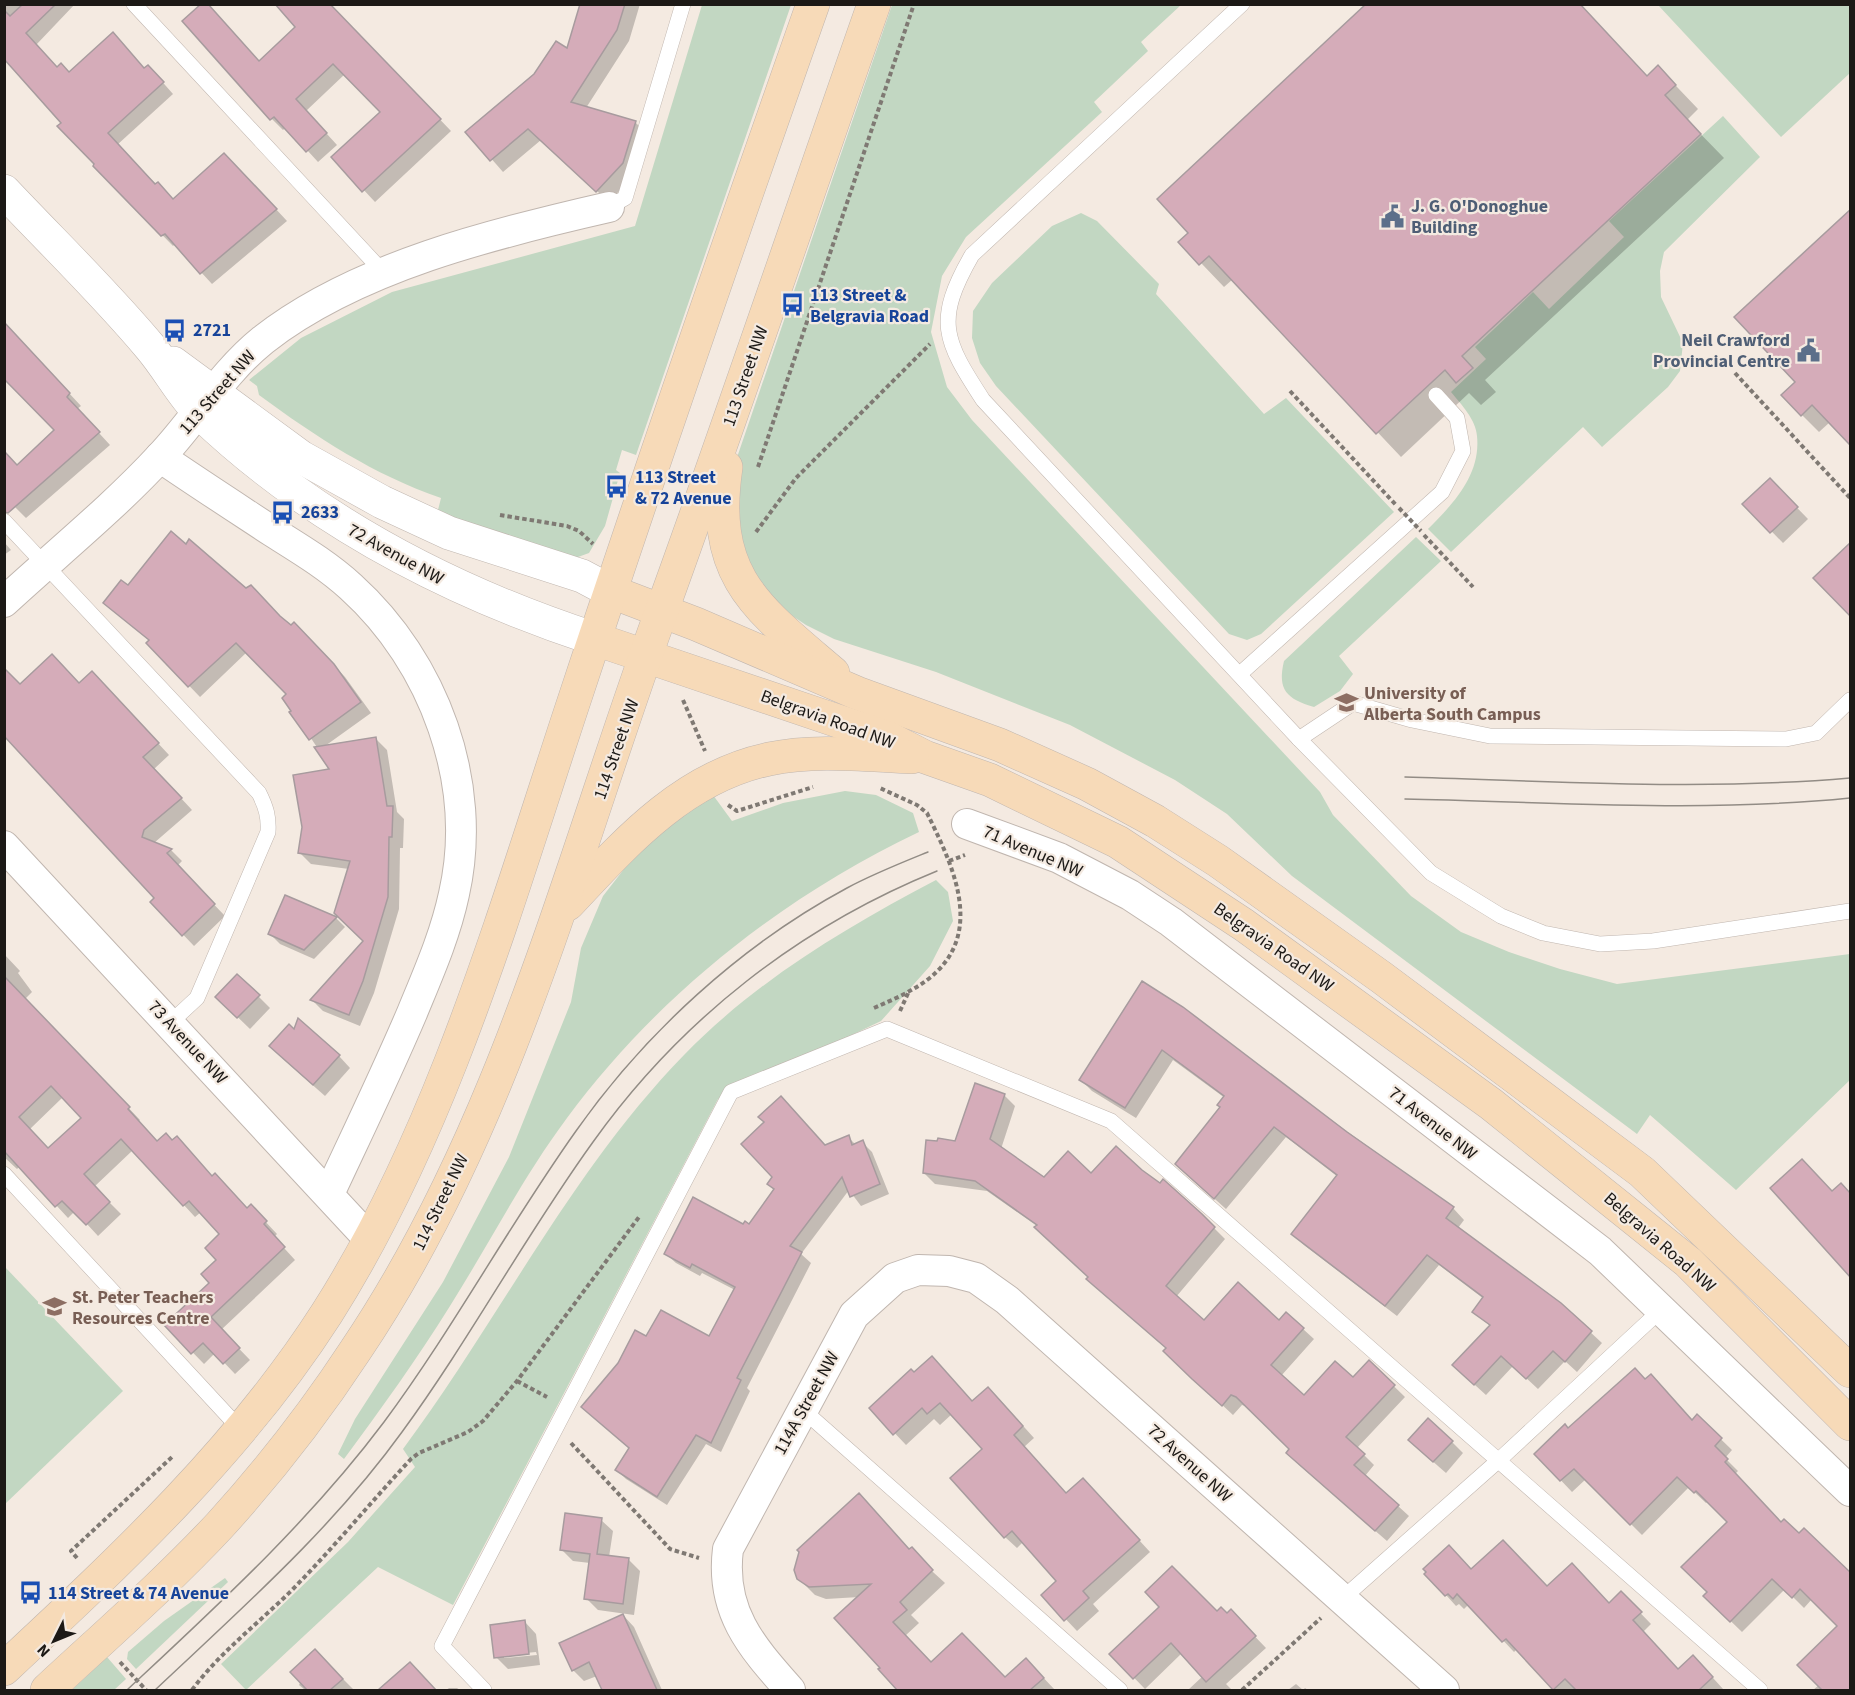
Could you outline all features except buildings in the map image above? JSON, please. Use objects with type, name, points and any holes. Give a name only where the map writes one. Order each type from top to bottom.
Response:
[{"type":"main road","points":[[4,1669],[178,1501],[241,1430],[283,1377],[325,1315],[369,1240],[405,1171],[446,1071],[508,899],[699,325],[813,4]]},
{"type":"main road","name":"113 Street NW","points":[[662,610],[874,4]]},
{"type":"main road","points":[[734,408],[721,500],[724,541],[736,574],[760,609],[857,693]]},
{"type":"main road","points":[[612,592],[676,575]]},
{"type":"main road","name":"Belgravia Road NW","points":[[612,592],[662,610],[857,693],[1000,745],[1087,784],[1155,820],[1218,861],[1381,977],[1642,1172],[1851,1371]]},
{"type":"main road","name":"114 Street NW","points":[[47,1690],[217,1527],[289,1442],[356,1351],[428,1233],[497,1083],[560,912],[662,610]]},
{"type":"main road","name":"Belgravia Road NW","points":[[595,639],[888,738],[925,757],[990,780],[1118,842],[1299,964],[1491,1104],[1688,1262],[1851,1424]]},
{"type":"main road","points":[[560,912],[636,832],[662,809],[716,778],[769,759],[819,754],[925,757]]},
{"type":"street","name":"72 Avenue NW","points":[[4,191],[151,348],[206,401],[290,490],[375,544],[457,587],[595,639]]},
{"type":"street","name":"113 Street NW","points":[[4,602],[160,457],[235,366],[263,340],[310,309],[384,273],[511,230],[609,207]]},
{"type":"street","name":"72 Avenue NW","points":[[206,401],[381,502],[449,533],[582,576],[612,592]]},
{"type":"street","points":[[160,457],[324,565],[375,610],[397,636],[431,695],[449,744],[455,770],[460,819],[459,858],[447,925],[387,1070],[329,1194]]},
{"type":"street","points":[[375,544],[415,542],[575,596],[594,597],[612,592]]},
{"type":"street","name":"71 Avenue NW","points":[[967,824],[1059,858],[1130,896],[1171,922],[1600,1251],[1663,1308],[1851,1491]]},
{"type":"street","name":"73 Avenue NW","points":[[4,846],[329,1194],[369,1240]]},
{"type":"street","name":"72 Avenue NW","points":[[918,1270],[949,1271],[976,1278],[1007,1300],[1444,1690]]},
{"type":"street","name":"114A Street NW","points":[[714,1562],[728,1549],[854,1315],[895,1278],[918,1270]]},
{"type":"street","points":[[714,1562],[750,1645],[790,1690]]},
{"type":"lane","points":[[134,4],[384,273]]},
{"type":"lane","points":[[609,207],[626,198],[683,4]]},
{"type":"lane","points":[[1242,4],[972,255],[956,282],[947,317],[953,355],[983,400],[1240,673],[1299,739],[1431,873],[1501,916],[1543,933],[1600,944],[1653,941],[1851,911]]},
{"type":"lane","points":[[1240,673],[1442,492],[1463,451],[1457,418],[1436,395]]},
{"type":"lane","points":[[4,520],[259,793],[266,806],[269,819],[268,832],[197,998],[170,1023]]},
{"type":"lane","points":[[1299,739],[1353,703],[1412,720],[1490,736],[1786,739],[1816,733],[1851,700]]},
{"type":"lane","points":[[484,1690],[442,1646],[731,1092],[887,1029],[1111,1121],[1760,1690]]},
{"type":"lane","points":[[4,1174],[241,1430]]},
{"type":"lane","points":[[1342,1599],[1499,1460],[1663,1308]]},
{"type":"lane","points":[[803,1410],[1120,1690]]},
{"type":"path","points":[[757,469],[914,4]]},
{"type":"path","points":[[754,534],[796,478],[934,341]]},
{"type":"path","points":[[1735,373],[1851,498]]},
{"type":"path","points":[[1290,391],[1473,587]]},
{"type":"path","points":[[753,524],[758,543]]},
{"type":"path","points":[[679,690],[710,761]]},
{"type":"path","points":[[750,807],[818,786]]},
{"type":"path","points":[[868,1011],[909,991],[936,972],[952,950],[961,921],[959,889],[927,813],[917,805],[879,787]]},
{"type":"path","points":[[192,1690],[208,1669],[291,1591],[411,1459],[475,1428],[517,1381],[644,1210]]},
{"type":"path","points":[[517,1381],[566,1407]]},
{"type":"path","points":[[557,1425],[614,1491],[670,1549],[714,1562]]},
{"type":"path","points":[[1242,1690],[1342,1599]]},
{"type":"path","points":[[116,1658],[146,1690]]},
{"type":"green space","points":[[702,5],[791,5],[636,455],[622,450],[616,470],[620,473],[605,526],[589,553],[578,557],[564,557],[437,514],[441,498],[392,478],[346,454],[259,395],[257,386],[249,380],[301,338],[392,292],[635,226]]},
{"type":"green space","points":[[892,5],[1181,5],[1141,42],[1148,51],[1094,102],[1102,112],[966,237],[942,276],[931,332],[947,387],[972,420],[1320,792],[1333,815],[1411,896],[1461,932],[1509,952],[1560,969],[1617,984],[1850,954],[1850,1080],[1736,1190],[1650,1115],[1637,1134],[1292,876],[1227,814],[1175,780],[1070,725],[936,672],[834,639],[806,625],[779,607],[755,578],[742,553],[732,472]]},
{"type":"green space","points":[[1658,5],[1850,5],[1850,73],[1781,137]]},
{"type":"green space","points":[[1723,116],[1760,157],[1664,252],[1660,271],[1661,297],[1683,343],[1680,371],[1668,387],[1602,447],[1583,427],[1451,552],[1428,529],[1456,499],[1475,463],[1477,436],[1474,424],[1451,392],[1486,359],[1475,347],[1533,292],[1549,309],[1624,237],[1609,221]]},
{"type":"green space","points":[[1081,213],[1097,221],[1159,284],[1156,294],[1264,414],[1286,398],[1394,512],[1261,634],[1247,640],[1229,634],[996,386],[980,363],[972,338],[973,311],[992,283],[1052,226]]},
{"type":"green space","points":[[1416,537],[1441,561],[1339,656],[1353,674],[1340,691],[1314,707],[1291,697],[1283,686],[1284,661]]},
{"type":"green space","points":[[845,791],[876,795],[913,813],[919,832],[868,858],[771,919],[682,991],[602,1073],[551,1140],[437,1326],[344,1459],[338,1454],[355,1419],[443,1282],[509,1157],[571,1002],[581,948],[603,896],[646,841],[713,795],[732,821],[783,803]]},
{"type":"green space","points":[[936,880],[948,892],[953,921],[930,966],[881,1021],[718,1099],[453,1605],[378,1567],[246,1690],[221,1664],[348,1542],[415,1467],[403,1449],[472,1349],[571,1197],[643,1100],[712,1028],[772,979],[868,917]]},
{"type":"green space","points":[[5,1267],[123,1391],[5,1504]]},
{"type":"green space","points":[[225,1578],[228,1582],[136,1669],[127,1659],[128,1652],[164,1621]]},
{"type":"green space","points":[[107,1657],[126,1679],[114,1690],[72,1690]]},
{"type":"tram line","points":[[1405,777],[1683,784],[1739,784],[1850,778]]},
{"type":"tram line","points":[[1405,799],[1684,806],[1850,798]]},
{"type":"tram line","points":[[127,1690],[261,1562],[355,1459],[434,1351],[527,1203],[576,1131],[603,1095],[664,1026],[733,964],[770,936],[857,883],[928,852]]},
{"type":"tram line","points":[[155,1690],[316,1535],[375,1468],[427,1397],[593,1142],[664,1056],[704,1017],[790,949],[837,920],[937,871]]},
{"type":"place","name":"J. G. O'Donoghue Building","points":[[1393,216]]},
{"type":"place","name":"113 Street & Belgravia Road","points":[[792,305]]},
{"type":"place","name":"2721","points":[[175,330]]},
{"type":"place","name":"Neil Crawford Provincial Centre","points":[[1808,350]]},
{"type":"place","name":"113 Street & 72 Avenue","points":[[617,487]]},
{"type":"place","name":"2633","points":[[283,512]]},
{"type":"place","name":"University of Alberta South Campus","points":[[1346,703]]},
{"type":"place","name":"St. Peter Teachers Resources Centre","points":[[54,1307]]},
{"type":"place","name":"114 Street & 74 Avenue","points":[[30,1593]]}]
